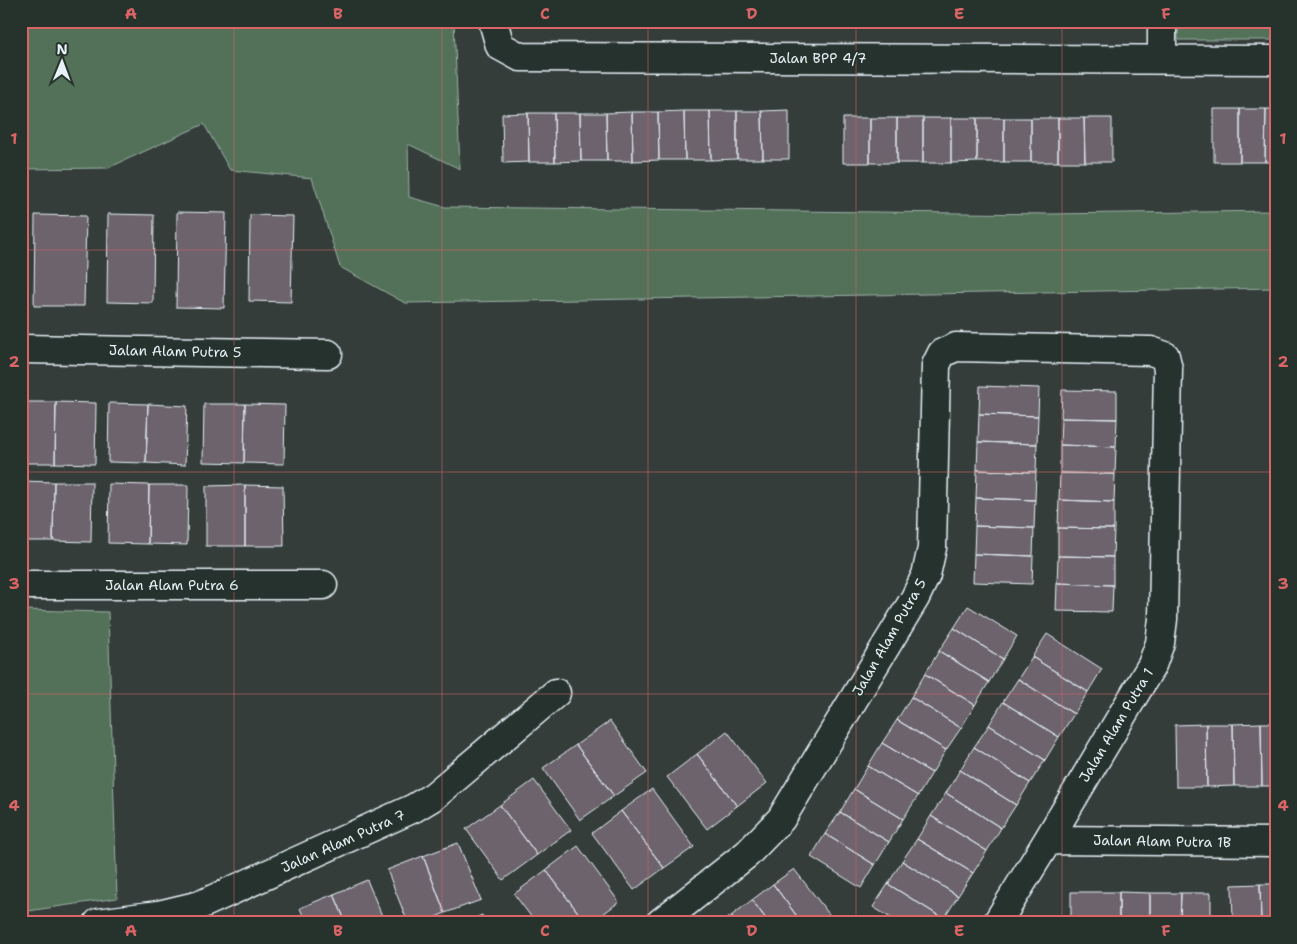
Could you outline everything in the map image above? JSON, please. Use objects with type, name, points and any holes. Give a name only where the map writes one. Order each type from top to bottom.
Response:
[{"type":"street","points":[[1162,21],[1162,59]]},
{"type":"street","name":"Jalan BPP 4/7","points":[[493,22],[500,46],[520,57],[1276,60]]},
{"type":"street","name":"Jalan Alam Putra 5","points":[[660,923],[747,854],[781,819],[915,598],[926,575],[932,548],[936,366],[942,353],[956,347],[1151,351],[1165,356]]},
{"type":"street","name":"Jalan Alam Putra 5","points":[[21,349],[328,354]]},
{"type":"street","name":"Jalan Alam Putra 1","points":[[996,923],[1048,840],[1152,665],[1160,643],[1163,619],[1168,378],[1165,356]]},
{"type":"street","name":"Jalan Alam Putra 6","points":[[21,585],[323,585]]},
{"type":"street","name":"Jalan Alam Putra 7","points":[[98,923],[158,915],[200,905],[414,808],[434,796],[556,693]]},
{"type":"street","name":"Jalan Alam Putra 1B","points":[[1048,840],[1276,842]]},
{"type":"green space","points":[[21,21],[454,21],[460,169],[408,144],[409,197],[445,207],[1049,214],[1276,211],[1276,288],[405,303],[340,267],[312,178],[230,170],[204,124],[108,168],[21,169]]},
{"type":"green space","points":[[1178,21],[1276,21],[1276,40],[1178,40]]},
{"type":"green space","points":[[21,610],[108,612],[117,898],[21,912]]},
{"type":"building","points":[[524,21],[550,21],[550,25],[524,25]]},
{"type":"building","points":[[550,21],[577,21],[577,25],[550,25]]},
{"type":"building","points":[[577,21],[604,21],[604,25],[577,25]]},
{"type":"building","points":[[604,21],[630,21],[630,25],[604,25]]},
{"type":"building","points":[[630,21],[657,21],[657,25],[630,25]]},
{"type":"building","points":[[657,21],[683,21],[683,25],[657,25]]},
{"type":"building","points":[[683,21],[710,21],[710,25],[683,25]]},
{"type":"building","points":[[710,21],[737,21],[737,24],[710,25]]},
{"type":"building","points":[[737,21],[764,21],[764,24],[737,24]]},
{"type":"building","points":[[764,21],[790,21],[790,24],[764,24]]},
{"type":"building","points":[[1214,109],[1240,109],[1240,162],[1214,162]]},
{"type":"building","points":[[1240,109],[1266,109],[1265,162],[1240,162]]},
{"type":"building","points":[[1266,109],[1276,109],[1276,162],[1265,162]]},
{"type":"building","points":[[789,110],[789,159],[763,159],[762,111]]},
{"type":"building","points":[[684,111],[710,111],[711,160],[685,160]]},
{"type":"building","points":[[684,111],[685,160],[659,160],[658,112]]},
{"type":"building","points":[[710,111],[737,111],[737,159],[711,160]]},
{"type":"building","points":[[737,111],[762,111],[763,159],[737,159]]},
{"type":"building","points":[[632,112],[658,112],[659,160],[633,161]]},
{"type":"building","points":[[632,112],[633,161],[607,161],[606,113]]},
{"type":"building","points":[[528,113],[529,162],[503,163],[502,114]]},
{"type":"building","points":[[528,113],[554,113],[555,162],[529,162]]},
{"type":"building","points":[[554,113],[580,113],[581,161],[555,162]]},
{"type":"building","points":[[580,113],[606,113],[607,161],[581,161]]},
{"type":"building","points":[[843,118],[870,118],[870,163],[843,163]]},
{"type":"building","points":[[870,118],[897,118],[897,163],[870,163]]},
{"type":"building","points":[[897,118],[923,118],[923,163],[897,163]]},
{"type":"building","points":[[923,118],[951,118],[951,163],[923,163]]},
{"type":"building","points":[[951,118],[977,118],[977,162],[951,163]]},
{"type":"building","points":[[977,118],[1004,118],[1004,162],[977,162]]},
{"type":"building","points":[[1004,118],[1031,118],[1031,162],[1004,162]]},
{"type":"building","points":[[1031,118],[1058,118],[1058,162],[1031,162]]},
{"type":"building","points":[[1058,118],[1084,118],[1085,162],[1058,162]]},
{"type":"building","points":[[1084,118],[1112,118],[1112,162],[1085,162]]},
{"type":"building","points":[[177,212],[226,213],[224,308],[176,307]]},
{"type":"building","points":[[108,214],[154,215],[153,303],[107,302]]},
{"type":"building","points":[[35,215],[86,216],[84,306],[34,306]]},
{"type":"building","points":[[250,215],[293,216],[291,302],[249,301]]},
{"type":"building","points":[[980,386],[1039,388],[1038,416],[979,414]]},
{"type":"building","points":[[1062,390],[1117,391],[1117,419],[1061,418]]},
{"type":"building","points":[[21,402],[56,402],[55,463],[21,463]]},
{"type":"building","points":[[56,402],[96,403],[95,464],[55,463]]},
{"type":"building","points":[[109,403],[148,404],[146,463],[108,462]]},
{"type":"building","points":[[148,404],[187,406],[185,465],[146,463]]},
{"type":"building","points":[[204,404],[245,404],[244,463],[203,462]]},
{"type":"building","points":[[245,404],[285,405],[284,464],[244,463]]},
{"type":"building","points":[[979,414],[1038,416],[1037,444],[978,442]]},
{"type":"building","points":[[1061,418],[1117,419],[1116,447],[1060,445]]},
{"type":"building","points":[[978,442],[1037,444],[1036,472],[977,470]]},
{"type":"building","points":[[1060,445],[1116,447],[1115,474],[1060,473]]},
{"type":"building","points":[[977,470],[1036,472],[1035,500],[976,498]]},
{"type":"building","points":[[1060,473],[1115,474],[1114,502],[1059,500]]},
{"type":"building","points":[[21,481],[54,482],[53,541],[21,541]]},
{"type":"building","points":[[54,482],[92,482],[91,542],[53,541]]},
{"type":"building","points":[[109,484],[149,485],[148,544],[108,543]]},
{"type":"building","points":[[149,485],[188,485],[187,545],[148,544]]},
{"type":"building","points":[[245,485],[245,546],[206,546],[206,486]]},
{"type":"building","points":[[245,485],[283,486],[284,546],[245,546]]},
{"type":"building","points":[[976,498],[1035,500],[1034,528],[975,526]]},
{"type":"building","points":[[1059,500],[1114,502],[1114,529],[1058,528]]},
{"type":"building","points":[[975,526],[1034,528],[1033,556],[974,554]]},
{"type":"building","points":[[1058,528],[1114,529],[1113,557],[1058,556]]},
{"type":"building","points":[[974,554],[1033,556],[1032,584],[973,582]]},
{"type":"building","points":[[1058,556],[1113,557],[1113,585],[1057,583]]},
{"type":"building","points":[[1057,583],[1113,585],[1112,612],[1056,611]]},
{"type":"building","points":[[968,606],[1017,636],[1003,659],[954,628]]},
{"type":"building","points":[[954,628],[1003,659],[989,682],[939,651]]},
{"type":"building","points":[[1047,634],[1102,669],[1088,692],[1032,657]]},
{"type":"building","points":[[939,651],[989,682],[975,705],[925,674]]},
{"type":"building","points":[[1032,657],[1088,692],[1074,714],[1018,679]]},
{"type":"building","points":[[925,674],[975,705],[961,728],[911,697]]},
{"type":"building","points":[[1018,679],[1074,714],[1059,737],[1003,702]]},
{"type":"building","points":[[911,697],[961,728],[946,750],[897,720]]},
{"type":"building","points":[[1003,702],[1059,737],[1045,760],[989,725]]},
{"type":"building","points":[[897,720],[946,750],[932,773],[882,743]]},
{"type":"building","points":[[610,721],[647,773],[614,796],[576,745]]},
{"type":"building","points":[[1261,723],[1276,723],[1276,786],[1262,786]]},
{"type":"building","points":[[1261,723],[1262,786],[1234,786],[1233,724]]},
{"type":"building","points":[[1206,724],[1207,787],[1176,787],[1175,725]]},
{"type":"building","points":[[1206,724],[1233,724],[1234,786],[1207,787]]},
{"type":"building","points":[[989,725],[1045,760],[1030,783],[974,747]]},
{"type":"building","points":[[727,731],[767,783],[737,806],[697,754]]},
{"type":"building","points":[[882,743],[932,773],[918,796],[868,766]]},
{"type":"building","points":[[576,745],[614,796],[580,820],[543,768]]},
{"type":"building","points":[[974,747],[1030,783],[1016,805],[960,770]]},
{"type":"building","points":[[697,754],[737,806],[707,829],[667,777]]},
{"type":"building","points":[[868,766],[918,796],[903,819],[854,789]]},
{"type":"building","points":[[960,770],[1016,805],[1001,828],[946,793]]},
{"type":"building","points":[[534,780],[571,830],[537,855],[500,805]]},
{"type":"building","points":[[652,789],[694,847],[664,868],[621,811]]},
{"type":"building","points":[[854,789],[903,819],[889,842],[840,812]]},
{"type":"building","points":[[946,793],[1001,828],[987,851],[931,816]]},
{"type":"building","points":[[500,805],[537,855],[503,880],[466,829]]},
{"type":"building","points":[[621,811],[664,868],[634,890],[592,833]]},
{"type":"building","points":[[840,812],[889,842],[875,865],[825,834]]},
{"type":"building","points":[[931,816],[987,851],[973,873],[917,839]]},
{"type":"building","points":[[825,834],[875,865],[861,888],[811,857]]},
{"type":"building","points":[[917,839],[973,873],[958,896],[902,861]]},
{"type":"building","points":[[458,843],[481,900],[445,913],[423,856]]},
{"type":"building","points":[[578,846],[619,902],[591,923],[586,923],[546,870]]},
{"type":"building","points":[[423,856],[445,913],[422,923],[408,923],[387,870]]},
{"type":"building","points":[[902,861],[958,896],[944,919],[888,884]]},
{"type":"building","points":[[794,869],[832,918],[826,923],[802,923],[773,884]]},
{"type":"building","points":[[546,870],[586,923],[536,923],[514,894]]},
{"type":"building","points":[[367,880],[385,923],[346,923],[334,894]]},
{"type":"building","points":[[773,884],[802,923],[769,923],[752,900]]},
{"type":"building","points":[[888,884],[944,919],[942,923],[899,923],[873,907]]},
{"type":"building","points":[[1260,884],[1261,923],[1233,923],[1232,885]]},
{"type":"building","points":[[1260,884],[1276,884],[1276,923],[1261,923]]},
{"type":"building","points":[[1071,892],[1119,892],[1119,923],[1071,923]]},
{"type":"building","points":[[1119,892],[1150,893],[1150,923],[1119,923]]},
{"type":"building","points":[[1150,893],[1181,893],[1180,923],[1150,923]]},
{"type":"building","points":[[1181,893],[1211,893],[1211,923],[1180,923]]},
{"type":"building","points":[[334,894],[346,923],[306,923],[300,908]]},
{"type":"building","points":[[752,900],[769,923],[736,923],[731,916]]},
{"type":"building","points":[[482,915],[485,923],[464,923]]},
{"type":"building","points":[[731,916],[736,923],[722,923]]},
{"type":"building","points":[[280,917],[283,923],[266,923]]}]
